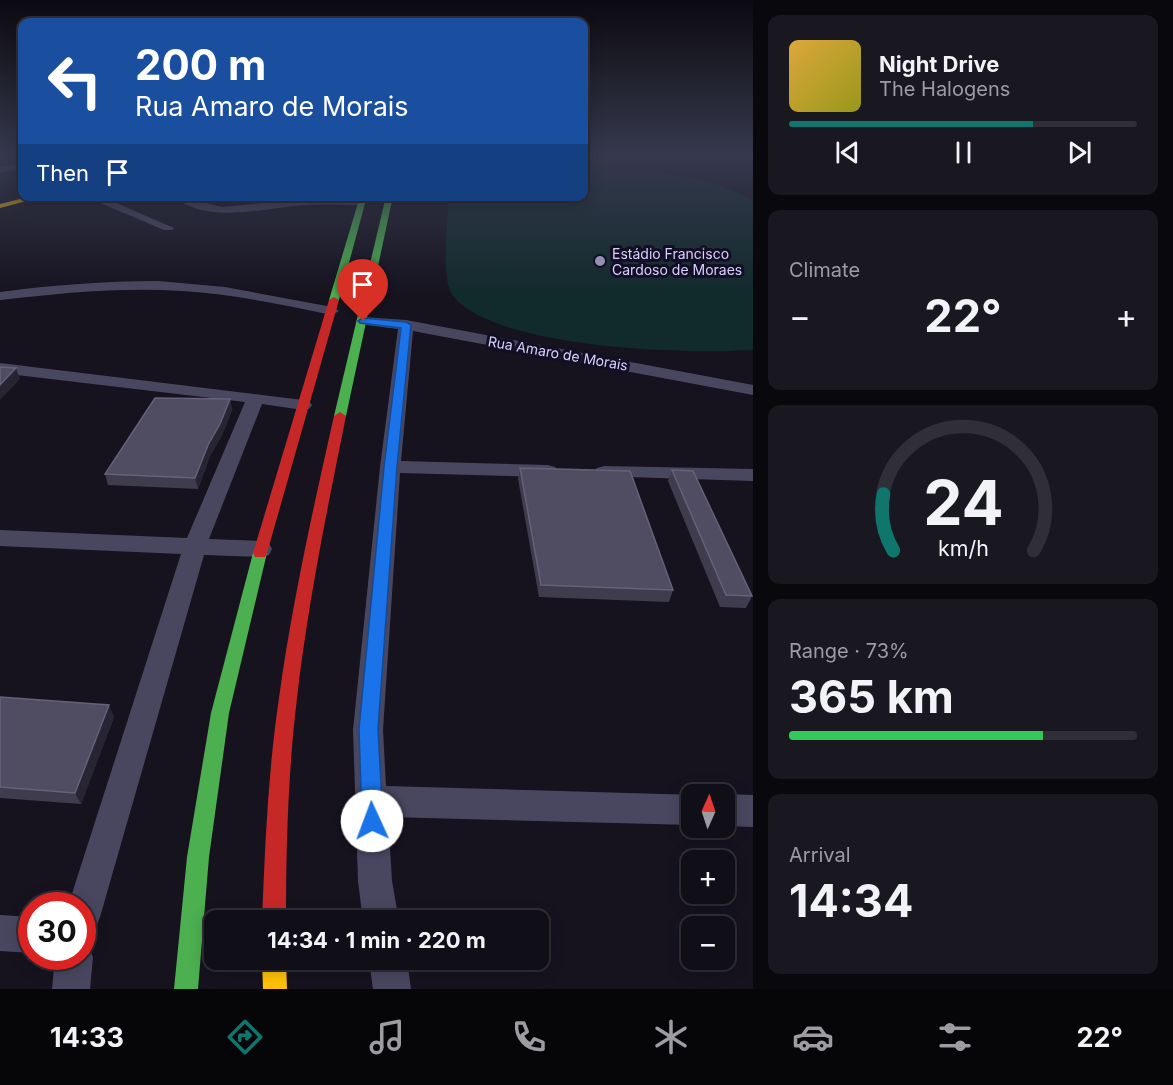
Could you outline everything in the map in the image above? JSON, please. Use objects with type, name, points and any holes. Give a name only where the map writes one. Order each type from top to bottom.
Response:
[{"type":"main road","points":[[0,206],[21,201]]},
{"type":"main road","points":[[186,989],[198,857],[219,713],[261,549],[363,201]]},
{"type":"main road","points":[[274,910],[276,797],[298,618],[389,201]]},
{"type":"main road","points":[[274,970],[275,989]]},
{"type":"street","points":[[102,201],[168,228]]},
{"type":"street","points":[[190,201],[207,208],[240,210],[323,201]]},
{"type":"street","points":[[0,296],[92,287],[171,286],[210,289],[332,311]]},
{"type":"street","name":"Rua Amaro de Morais","points":[[363,321],[406,325],[753,390]]},
{"type":"street","points":[[379,910],[375,881],[368,729],[390,467],[406,325]]},
{"type":"street","points":[[0,368],[303,405]]},
{"type":"street","points":[[89,892],[194,548],[256,398]]},
{"type":"street","points":[[390,467],[566,471]]},
{"type":"street","points":[[589,471],[753,475]]},
{"type":"street","points":[[0,538],[194,548],[261,549]]},
{"type":"street","points":[[371,801],[681,809]]},
{"type":"street","points":[[735,810],[753,811]]},
{"type":"street","points":[[0,933],[18,934]]},
{"type":"street","points":[[71,989],[73,970]]},
{"type":"street","points":[[389,970],[392,989]]},
{"type":"green space","name":"Estádio Francisco Cardoso de Moraes","points":[[449,201],[753,201],[753,350],[640,349],[549,337],[509,327],[476,314],[453,296],[447,276],[446,234]]},
{"type":"building","points":[[0,367],[16,368],[0,385]]},
{"type":"building","points":[[155,398],[230,399],[195,478],[105,474]]},
{"type":"building","points":[[520,468],[630,471],[673,590],[541,585]]},
{"type":"building","points":[[672,470],[693,471],[752,596],[726,595]]},
{"type":"building","points":[[0,697],[109,705],[75,793],[0,787]]},
{"type":"traffic: fast","points":[[334,300],[363,201]]},
{"type":"traffic: fast","points":[[340,416],[389,201]]},
{"type":"traffic: fast","points":[[186,989],[198,857],[220,713],[260,553]]},
{"type":"traffic: slow","points":[[0,206],[21,201]]},
{"type":"traffic: slow","points":[[274,970],[275,989]]},
{"type":"traffic: jam","points":[[260,553],[334,300]]},
{"type":"traffic: jam","points":[[274,910],[281,762],[293,657],[340,416]]},
{"type":"place","name":"Estádio Francisco Cardoso de Moraes","points":[[600,261]]},
{"type":"route","points":[[363,321],[406,325],[390,467],[368,729],[372,821]]}]
